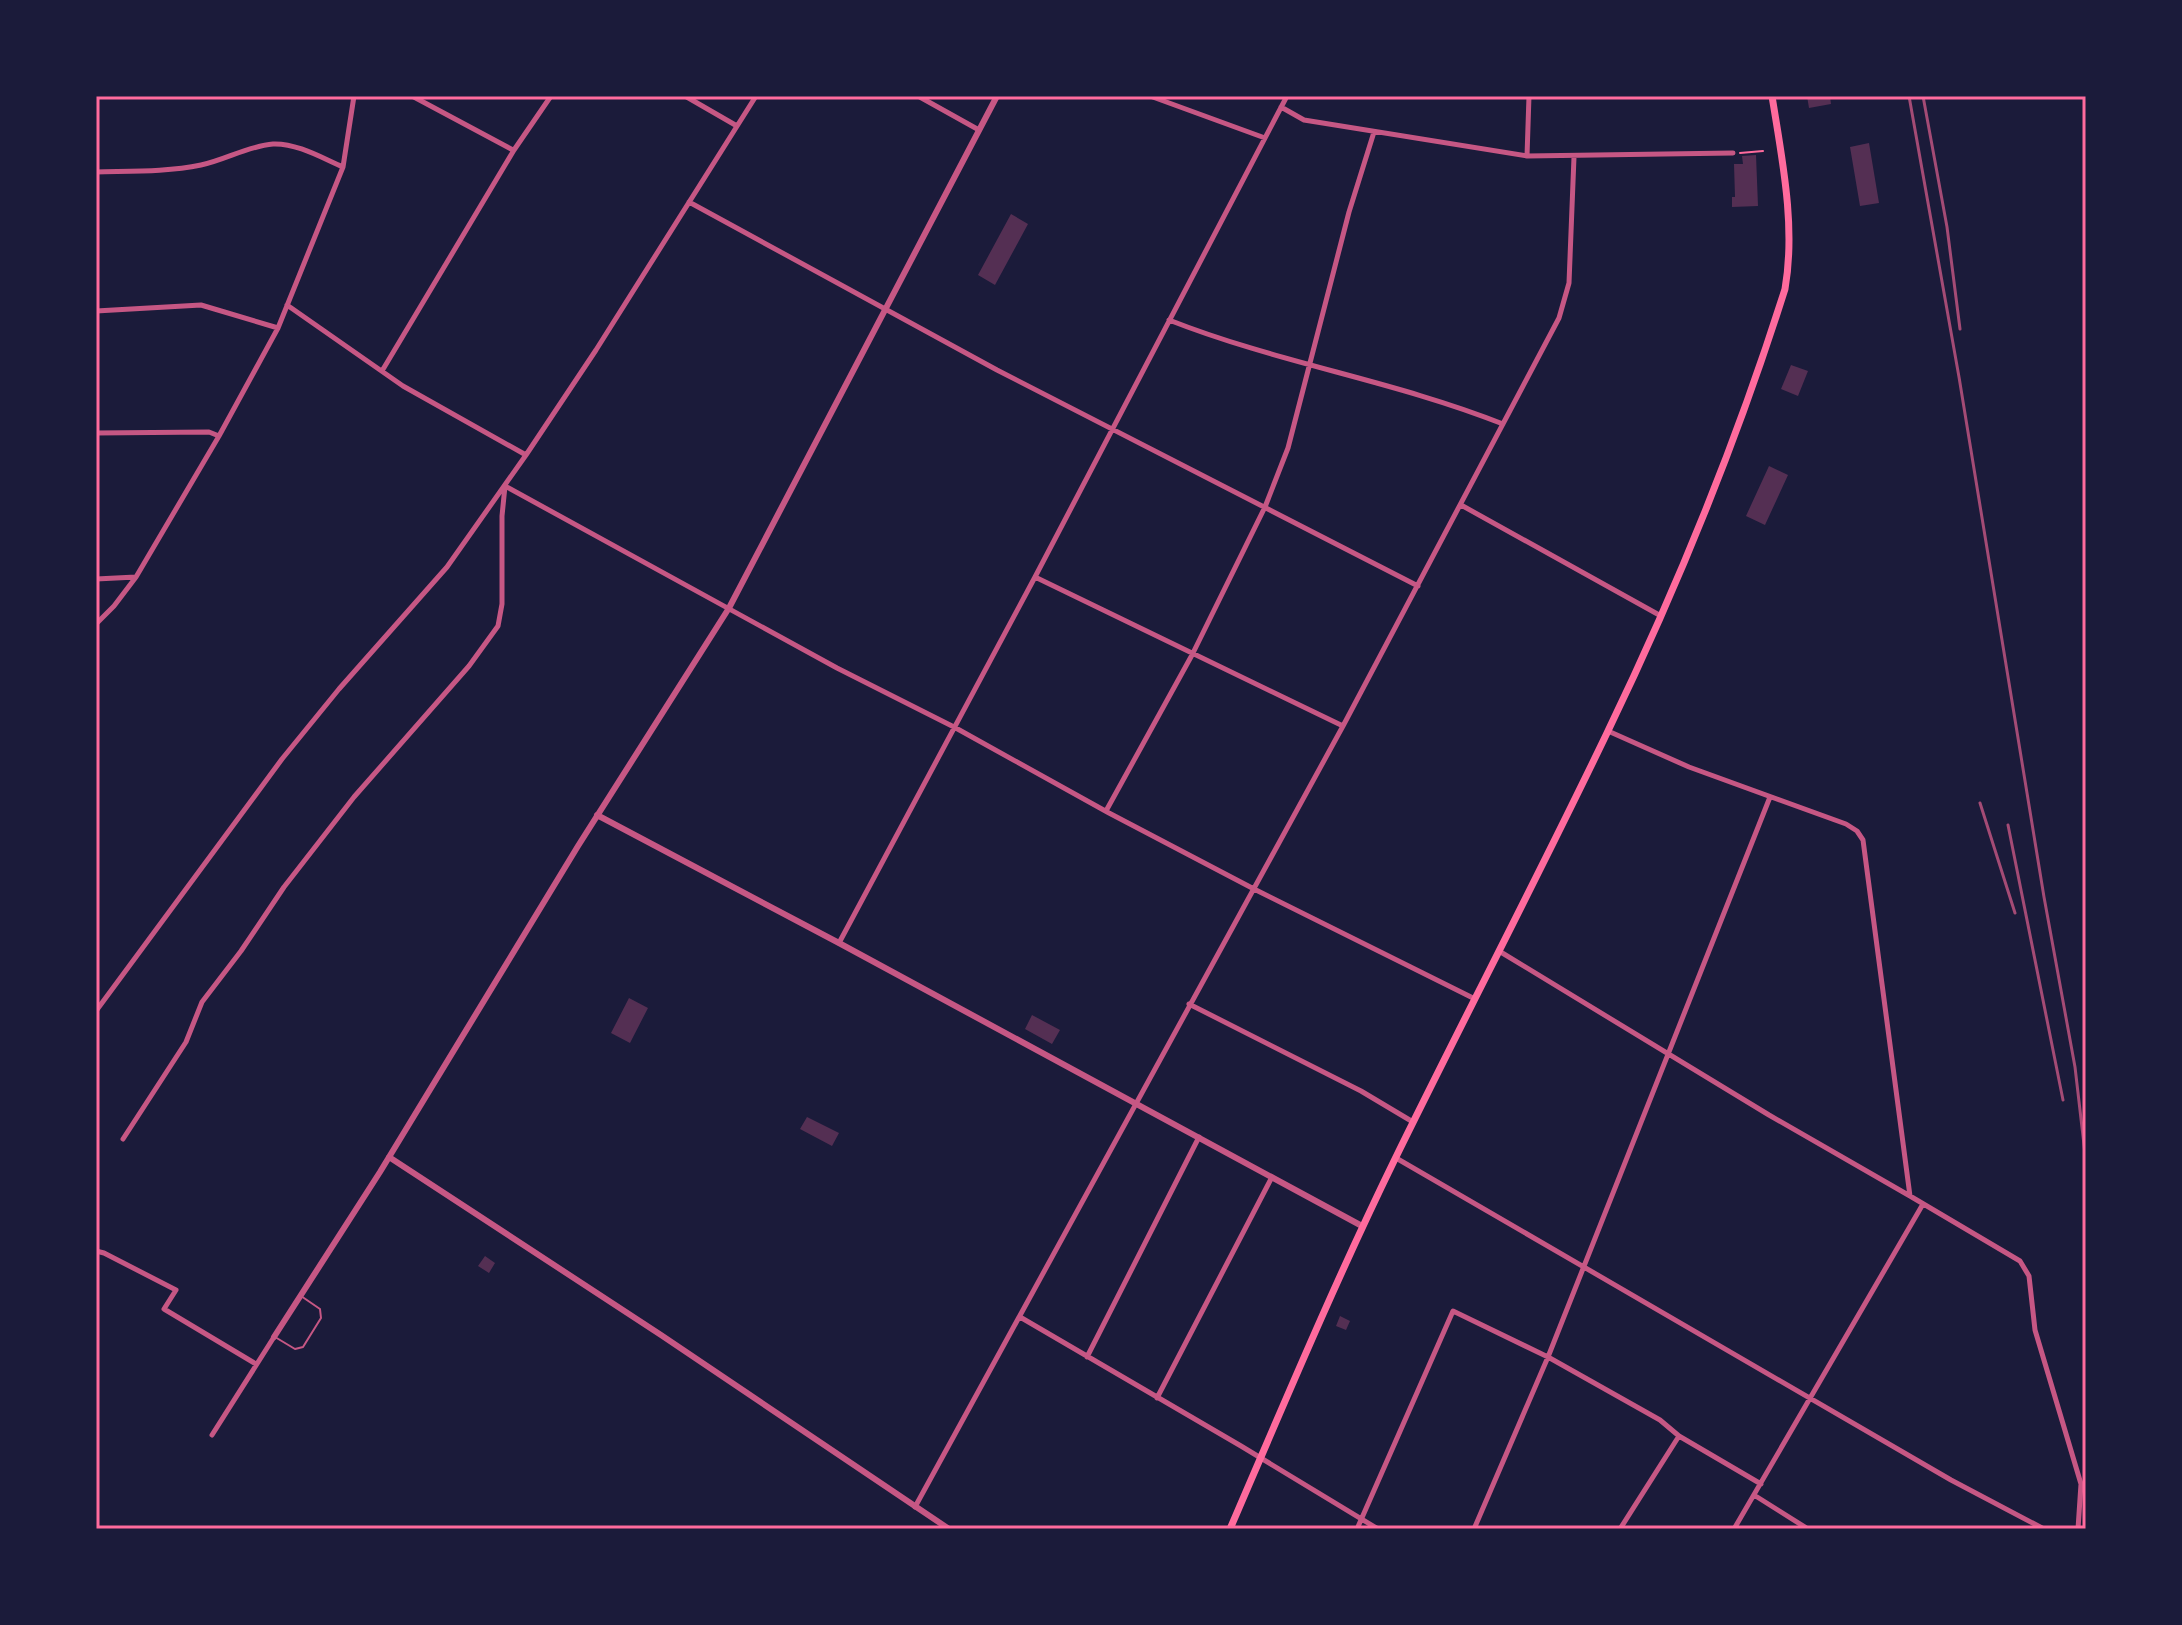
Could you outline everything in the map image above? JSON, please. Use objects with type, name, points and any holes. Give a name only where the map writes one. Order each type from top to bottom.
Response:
[{"type":"main road","points":[[1230,1529],[1362,1226],[1608,731],[1661,616],[1738,428],[1788,276],[1788,217],[1772,96]]},
{"type":"street","points":[[96,624],[136,577],[278,328],[343,167],[354,96]]},
{"type":"street","points":[[412,96],[514,150]]},
{"type":"street","points":[[382,371],[514,150],[551,96]]},
{"type":"street","points":[[685,96],[737,126]]},
{"type":"street","points":[[96,1011],[282,759],[447,567],[596,350],[756,96]]},
{"type":"street","points":[[918,96],[979,130]]},
{"type":"street","points":[[212,1435],[389,1157],[597,815],[729,608],[997,96]]},
{"type":"street","points":[[1150,96],[1265,138]]},
{"type":"street","points":[[839,943],[1287,96]]},
{"type":"street","points":[[1527,156],[1529,96]]},
{"type":"street","points":[[1281,107],[1304,120],[1527,156],[1733,153]]},
{"type":"street","points":[[1106,811],[1192,655],[1265,507],[1288,448],[1349,212],[1374,132]]},
{"type":"street","points":[[96,172],[183,168],[274,144],[295,147],[343,167]]},
{"type":"street","points":[[915,1507],[1343,726],[1559,318],[1567,293],[1574,157]]},
{"type":"street","points":[[689,202],[997,370],[1418,586]]},
{"type":"street","points":[[96,311],[201,305],[278,328]]},
{"type":"street","points":[[287,305],[403,386],[526,455]]},
{"type":"street","points":[[1169,320],[1308,365],[1467,410],[1503,424]]},
{"type":"street","points":[[96,433],[209,432],[219,436]]},
{"type":"street","points":[[505,486],[1106,811],[1475,999]]},
{"type":"street","points":[[123,1139],[186,1042],[202,1002],[284,887],[354,797],[469,666],[498,626],[502,604],[505,486]]},
{"type":"street","points":[[1461,505],[1661,616]]},
{"type":"street","points":[[96,579],[136,577]]},
{"type":"street","points":[[1035,577],[1343,726]]},
{"type":"street","points":[[1608,731],[1689,767],[1846,824],[1857,831],[1863,840],[1910,1196]]},
{"type":"street","points":[[1474,1529],[1584,1268],[1770,797]]},
{"type":"street","points":[[597,815],[1362,1226]]},
{"type":"street","points":[[1499,951],[1668,1055],[2020,1261],[2029,1276],[2035,1330],[2081,1484],[2078,1529]]},
{"type":"street","points":[[1189,1004],[1361,1091],[1413,1122]]},
{"type":"street","points":[[1087,1357],[1199,1137]]},
{"type":"street","points":[[389,1157],[949,1529]]},
{"type":"street","points":[[1396,1157],[1951,1480],[2044,1529]]},
{"type":"street","points":[[1157,1398],[1272,1177]]},
{"type":"street","points":[[1734,1529],[1923,1204]]},
{"type":"street","points":[[96,1251],[176,1290],[164,1309],[256,1364]]},
{"type":"street","points":[[1357,1529],[1453,1311],[1548,1357],[1660,1420],[1679,1436],[1761,1484]]},
{"type":"street","points":[[1020,1317],[1378,1529]]},
{"type":"street","points":[[1620,1529],[1679,1436]]},
{"type":"street","points":[[1754,1495],[1808,1529]]},
{"type":"lane","points":[[274,1337],[295,1349],[303,1347],[321,1318],[320,1309],[300,1296]]},
{"type":"path","points":[[1733,153],[1763,151]]},
{"type":"building","points":[[1807,96],[1830,96],[1831,104],[1809,108]]},
{"type":"building","points":[[1869,143],[1879,203],[1860,206],[1850,147]]},
{"type":"building","points":[[1756,155],[1758,206],[1732,207],[1732,197],[1735,197],[1734,164],[1743,164],[1742,156]]},
{"type":"building","points":[[1011,214],[1028,224],[995,285],[978,275]]},
{"type":"building","points":[[1791,365],[1808,371],[1798,396],[1781,389]]},
{"type":"building","points":[[1769,466],[1788,475],[1765,525],[1746,516]]},
{"type":"building","points":[[629,998],[648,1008],[630,1043],[611,1033]]},
{"type":"building","points":[[1032,1015],[1060,1030],[1052,1044],[1025,1029]]},
{"type":"building","points":[[807,1117],[839,1133],[832,1146],[800,1129]]},
{"type":"building","points":[[485,1256],[495,1263],[489,1273],[478,1266]]},
{"type":"building","points":[[1340,1316],[1350,1321],[1346,1330],[1336,1326]]},
{"type":"railway","points":[[1909,96],[2075,1067],[2086,1162]]},
{"type":"railway","points":[[1923,96],[1947,227],[1960,329]]},
{"type":"railway","points":[[1980,803],[2015,913]]},
{"type":"railway","points":[[2008,825],[2063,1100]]}]
